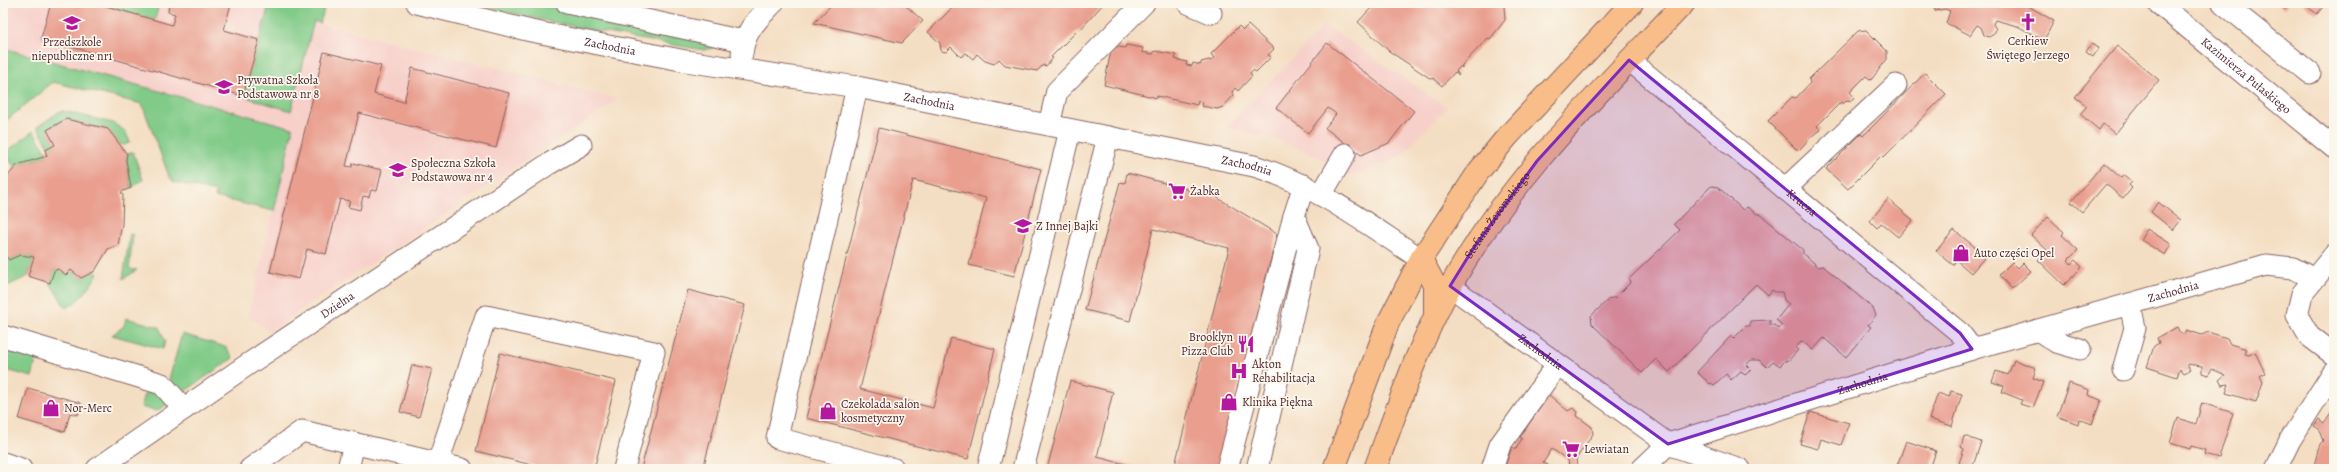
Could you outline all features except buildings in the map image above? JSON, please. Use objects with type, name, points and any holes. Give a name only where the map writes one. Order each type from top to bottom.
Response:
[{"type":"main road","points":[[1334,469],[1388,323],[1421,259],[1479,171],[1507,137],[1632,3]]},
{"type":"main road","name":"Stefana Żeromskiego","points":[[1375,469],[1423,339],[1450,286],[1484,230],[1537,161],[1629,60],[1684,3]]},
{"type":"main road","points":[[1421,259],[1435,285],[1435,316]]},
{"type":"street","name":"Zachodnia","points":[[417,3],[531,32],[686,61],[857,87],[1254,166],[1281,174],[1312,190],[1421,259]]},
{"type":"street","points":[[566,3],[743,41]]},
{"type":"street","points":[[740,68],[743,41],[753,23],[773,3]]},
{"type":"street","points":[[1049,125],[1057,91],[1144,3]]},
{"type":"street","points":[[1188,3],[1211,13]]},
{"type":"street","name":"Kazimierza Pułaskiego","points":[[2158,3],[2334,148]]},
{"type":"street","points":[[2223,3],[2310,73]]},
{"type":"street","name":"Krucza","points":[[1629,60],[1960,333],[1972,349]]},
{"type":"street","points":[[1785,189],[1896,84]]},
{"type":"street","points":[[857,87],[777,438],[894,469]]},
{"type":"street","points":[[988,469],[1070,130]]},
{"type":"street","points":[[1023,469],[1108,137]]},
{"type":"street","name":"Dzielna","points":[[97,469],[547,165],[581,145]]},
{"type":"street","points":[[1227,469],[1294,216],[1312,190],[1345,154]]},
{"type":"street","points":[[1257,469],[1308,249],[1294,216]]},
{"type":"street","points":[[2334,255],[2302,294],[2297,315],[2309,336],[2334,355]]},
{"type":"street","name":"Zachodnia","points":[[1450,286],[1668,444],[1972,349],[2266,265],[2293,268],[2314,279]]},
{"type":"street","points":[[2123,370],[2135,328],[2130,304]]},
{"type":"street","points":[[438,463],[486,316],[654,352],[624,469]]},
{"type":"street","points":[[2038,330],[2056,342],[2080,349]]},
{"type":"street","points":[[3,336],[162,384],[184,409]]},
{"type":"street","points":[[1492,469],[1500,445],[1557,364]]},
{"type":"street","points":[[2276,469],[2290,440],[2334,371]]},
{"type":"street","points":[[250,469],[302,431],[462,469]]},
{"type":"street","points":[[348,469],[354,443]]},
{"type":"street","points":[[1642,469],[1668,444],[1740,469]]},
{"type":"street","points":[[3,463],[21,469]]},
{"type":"highlighted area","points":[[1629,60],[1960,333],[1972,349],[1668,444],[1450,286],[1473,249],[1537,161]]},
{"type":"shaded area","name":"Społeczna Szkoła Podstawowa nr 4","points":[[3,3],[248,3],[318,23],[619,99],[270,331],[248,317],[293,128],[3,48]]},
{"type":"shaded area","points":[[1325,25],[1447,107],[1401,156],[1351,176],[1314,155],[1275,139],[1226,127]]},
{"type":"green space","points":[[96,3],[159,3],[155,20]]},
{"type":"green space","points":[[248,3],[301,3],[324,10],[320,23],[314,21],[291,111],[243,96],[268,9]]},
{"type":"green space","points":[[471,3],[531,3],[716,44],[716,47],[704,50],[645,40],[558,23]]},
{"type":"green space","points":[[3,48],[293,128],[274,211],[215,197],[216,192],[174,182],[169,176],[142,104],[53,82],[3,123]]},
{"type":"green space","points":[[63,111],[113,123],[125,131],[130,142],[125,145],[120,144],[108,129],[66,119],[47,129],[55,145],[50,148],[37,127],[59,112]]},
{"type":"green space","points":[[33,131],[47,156],[17,165],[15,168],[5,153]]},
{"type":"green space","points":[[133,152],[143,180],[131,188],[126,160],[127,154]]},
{"type":"green space","points":[[130,234],[133,235],[129,269],[137,270],[123,279]]},
{"type":"green space","points":[[20,255],[34,257],[28,276],[3,288],[3,264]]},
{"type":"green space","points":[[58,269],[66,275],[71,270],[81,278],[95,271],[98,273],[81,297],[66,308],[50,283],[54,271]]},
{"type":"green space","points":[[126,318],[159,327],[165,341],[163,349],[112,335],[124,326]]},
{"type":"green space","points":[[182,334],[226,347],[233,358],[181,394],[169,379]]},
{"type":"green space","points":[[3,349],[37,358],[32,377],[3,369]]},
{"type":"green space","points":[[150,389],[170,402],[157,411],[141,407],[146,391]]},
{"type":"place","name":"Cerkiew Świętego Jerzego","points":[[2028,22]]},
{"type":"place","name":"Przedszkole niepubliczne nr1","points":[[72,23]]},
{"type":"place","name":"Prywatna Szkoła Podstawowa nr 8","points":[[224,87]]},
{"type":"place","name":"Społeczna Szkoła Podstawowa nr 4","points":[[398,170]]},
{"type":"place","name":"Żabka","points":[[1177,191]]},
{"type":"place","name":"Z Innej Bajki","points":[[1023,226]]},
{"type":"place","name":"Auto części Opel","points":[[1961,253]]},
{"type":"place","name":"Brooklyn Pizza Club","points":[[1246,344]]},
{"type":"place","name":"Akton Rehabilitacja","points":[[1239,371]]},
{"type":"place","name":"Klinika Piękna","points":[[1229,402]]},
{"type":"place","name":"Nor-Merc","points":[[51,408]]},
{"type":"place","name":"Czekolada salon kosmetyczny","points":[[828,411]]},
{"type":"place","name":"Lewiatan","points":[[1571,449]]}]
